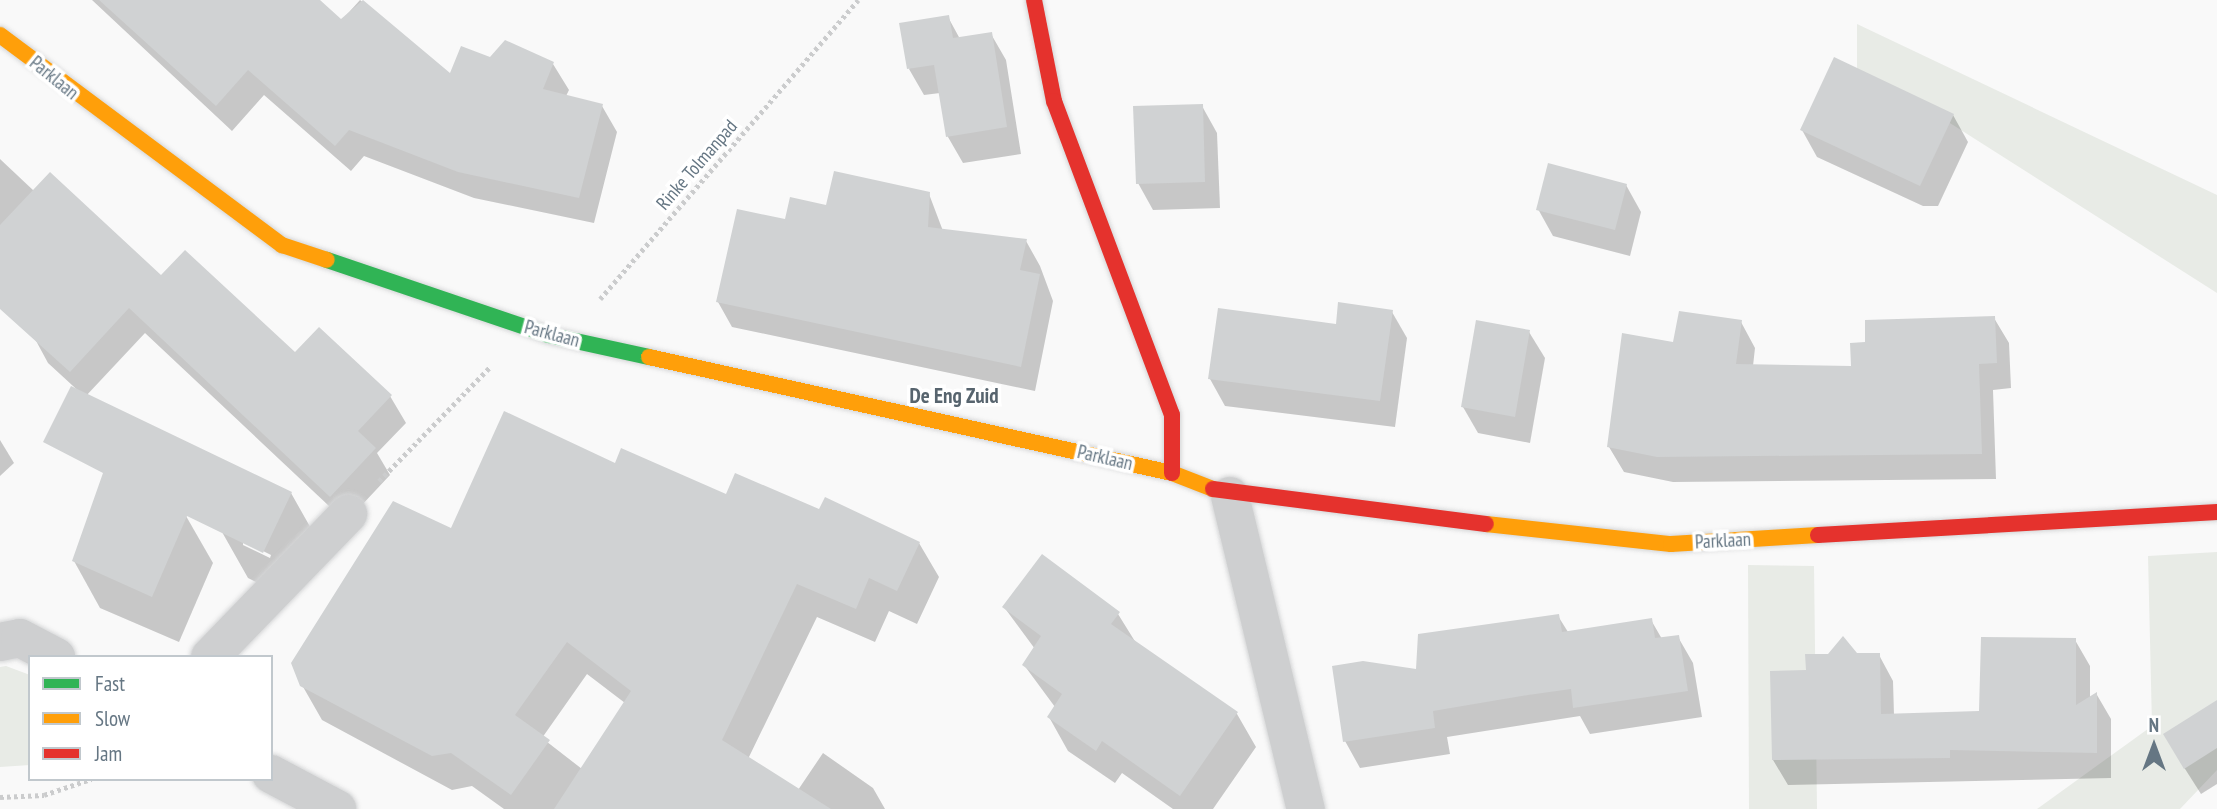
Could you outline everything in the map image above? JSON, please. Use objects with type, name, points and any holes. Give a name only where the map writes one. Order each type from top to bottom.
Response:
[{"type":"street","points":[[1034,0],[1054,101],[1172,415],[1172,473]]},
{"type":"street","name":"Parklaan","points":[[0,35],[282,245],[548,335],[1172,473],[1230,496],[1671,544],[2217,512]]},
{"type":"street","points":[[1230,496],[1306,809]]},
{"type":"street","points":[[212,655],[348,514]]},
{"type":"street","points":[[0,642],[20,638],[52,655]]},
{"type":"street","points":[[273,775],[337,809]]},
{"type":"path","name":"Rinke Tolmanpad","points":[[348,514],[497,360],[585,317],[858,0]]},
{"type":"path","points":[[0,797],[44,794],[85,781]]},
{"type":"shaded area","points":[[1857,24],[2217,195],[2217,293],[1942,118],[1857,84]]},
{"type":"shaded area","points":[[2217,552],[2217,770],[2180,809],[2037,809],[2152,726],[2148,556]]},
{"type":"shaded area","points":[[1748,565],[1814,566],[1817,809],[1749,809]]},
{"type":"shaded area","points":[[6,666],[28,674],[28,765],[0,767],[0,667]]},
{"type":"building","points":[[99,0],[320,0],[341,19],[363,0],[450,73],[461,46],[490,57],[505,40],[554,62],[543,89],[603,104],[579,198],[458,172],[349,130],[335,146],[248,70],[216,106]]},
{"type":"building","points":[[949,15],[953,38],[992,32],[1007,127],[946,137],[934,65],[907,69],[899,23]]},
{"type":"building","points":[[1834,57],[1954,114],[1920,186],[1800,130]]},
{"type":"building","points":[[1203,104],[1205,182],[1136,184],[1133,106]]},
{"type":"building","points":[[1548,163],[1627,184],[1615,230],[1536,210]]},
{"type":"building","points":[[834,171],[930,192],[928,227],[1027,239],[1020,270],[1040,274],[1021,367],[716,302],[737,209],[785,219],[790,197],[826,205]]},
{"type":"building","points":[[50,172],[161,275],[185,250],[295,352],[319,327],[392,395],[358,431],[376,448],[330,497],[129,308],[70,372],[0,309],[0,225]]},
{"type":"building","points":[[1338,302],[1393,310],[1380,401],[1208,379],[1218,308],[1336,324]]},
{"type":"building","points":[[1679,311],[1742,320],[1736,364],[1851,366],[1850,343],[1865,342],[1865,320],[1995,316],[1997,363],[1979,364],[1982,454],[1657,457],[1607,447],[1622,333],[1673,342]]},
{"type":"building","points":[[1476,320],[1530,330],[1515,417],[1461,407]]},
{"type":"building","points":[[71,386],[292,492],[263,553],[187,516],[152,597],[72,561],[103,473],[43,442]]},
{"type":"building","points":[[504,411],[615,463],[621,448],[726,494],[735,473],[819,509],[825,497],[920,542],[897,591],[869,578],[856,609],[797,584],[722,740],[831,809],[554,809],[631,691],[567,642],[515,715],[550,740],[511,795],[451,753],[432,756],[300,686],[291,663],[393,501],[451,528]]},
{"type":"building","points":[[1042,554],[1120,612],[1111,624],[1238,712],[1180,796],[1102,741],[1096,751],[1047,717],[1062,694],[1022,665],[1041,636],[1002,607]]},
{"type":"building","points":[[1559,614],[1562,632],[1652,618],[1655,638],[1679,635],[1688,691],[1573,708],[1571,689],[1528,695],[1433,711],[1435,728],[1343,742],[1332,666],[1363,661],[1416,669],[1418,634]]},
{"type":"building","points":[[1843,636],[1857,653],[1880,653],[1881,714],[1979,711],[1981,637],[2076,638],[2076,705],[2097,692],[2097,753],[1950,750],[1950,758],[1772,760],[1770,671],[1806,670],[1805,654],[1828,654]]},
{"type":"building","points":[[2217,700],[2217,748],[2184,769],[2163,734]]},
{"type":"traffic: fast","points":[[327,260],[548,335],[649,357]]},
{"type":"traffic: slow","points":[[0,35],[282,245],[327,260]]},
{"type":"traffic: slow","points":[[649,357],[1172,473],[1213,489]]},
{"type":"traffic: slow","points":[[1486,524],[1671,544],[1818,535]]},
{"type":"traffic: jam","points":[[1034,0],[1054,101],[1172,415],[1172,473]]},
{"type":"traffic: jam","points":[[1213,489],[1486,524]]},
{"type":"traffic: jam","points":[[1818,535],[2217,512]]},
{"type":"district","name":"De Eng Zuid","points":[[954,396]]}]
